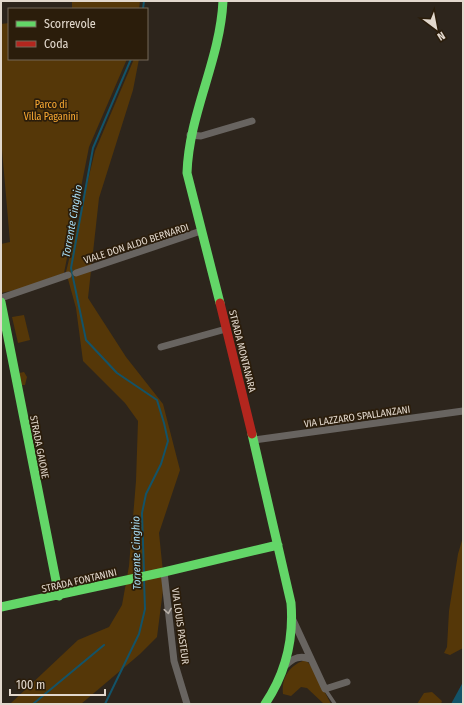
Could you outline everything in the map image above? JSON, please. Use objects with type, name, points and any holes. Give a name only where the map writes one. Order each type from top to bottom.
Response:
[{"type":"main road","name":"STRADA MONTANARA","points":[[223,1],[223,18],[217,49],[190,135],[186,157],[187,173],[254,440],[293,620],[293,636],[285,666],[274,692],[265,704]]},
{"type":"main road","name":"STRADA GAIONE","points":[[1,302],[2,322],[59,596]]},
{"type":"main road","name":"STRADA FONTANINI","points":[[1,607],[59,596],[278,546]]},
{"type":"street","points":[[190,135],[201,136],[252,121]]},
{"type":"street","name":"VIALE DON ALDO BERNARDI","points":[[76,273],[202,231]]},
{"type":"street","points":[[1,298],[68,275]]},
{"type":"street","points":[[162,346],[226,329]]},
{"type":"street","name":"VIA LAZZARO SPALLANZANI","points":[[254,440],[463,411]]},
{"type":"street","name":"VIA LOUIS PASTEUR","points":[[164,572],[174,661],[187,704]]},
{"type":"street","points":[[293,620],[325,689],[347,682]]},
{"type":"street","points":[[285,666],[292,659],[299,657],[310,659]]},
{"type":"lane","points":[[325,689],[335,704]]},
{"type":"green space","points":[[72,1],[140,1],[139,8],[72,8]]},
{"type":"green space","name":"Parco di Villa Paganini","points":[[8,23],[8,60],[127,60],[89,147],[64,273],[20,289],[1,293],[1,244],[10,242],[1,138],[1,24]]},
{"type":"green space","points":[[134,60],[139,60],[133,90],[99,198],[88,298],[126,357],[163,404],[180,470],[159,533],[164,582],[157,637],[140,654],[81,704],[10,704],[78,640],[109,627],[122,605],[129,566],[136,481],[138,421],[125,403],[83,361],[76,308],[66,272],[95,151]]},
{"type":"green space","points":[[24,315],[30,340],[18,343],[12,317]]},
{"type":"green space","points":[[24,372],[27,377],[25,385],[22,385],[19,373]]},
{"type":"green space","points":[[463,537],[463,648],[450,655],[444,653],[447,647],[449,611],[458,554]]},
{"type":"green space","points":[[306,660],[311,666],[331,704],[324,704],[307,688],[301,687],[291,696],[283,694],[285,677],[288,672],[295,665]]},
{"type":"green space","points":[[432,692],[442,701],[441,704],[417,704],[424,693]]},
{"type":"water","points":[[463,682],[463,704],[451,704]]},
{"type":"waterway","name":"Torrente Cinghio","points":[[143,8],[144,1]]},
{"type":"waterway","name":"Torrente Cinghio","points":[[131,60],[93,148],[71,268],[86,340],[117,373],[157,400],[164,423],[168,441],[161,464],[146,494],[142,513],[144,573]]},
{"type":"waterway","name":"Torrente Cinghio","points":[[105,704],[139,634],[145,609],[144,579]]},
{"type":"waterway","name":"Torrente Cinghio","points":[[33,704],[104,645]]},
{"type":"traffic: fast","points":[[220,303],[187,173],[193,129],[216,45],[221,23],[223,1]]},
{"type":"traffic: fast","points":[[1,302],[59,596]]},
{"type":"traffic: fast","points":[[252,434],[291,603],[292,617],[290,643],[287,656],[278,680],[265,704]]},
{"type":"traffic: fast","points":[[1,607],[164,572],[278,545]]},
{"type":"traffic: jam","points":[[220,303],[252,434]]}]
